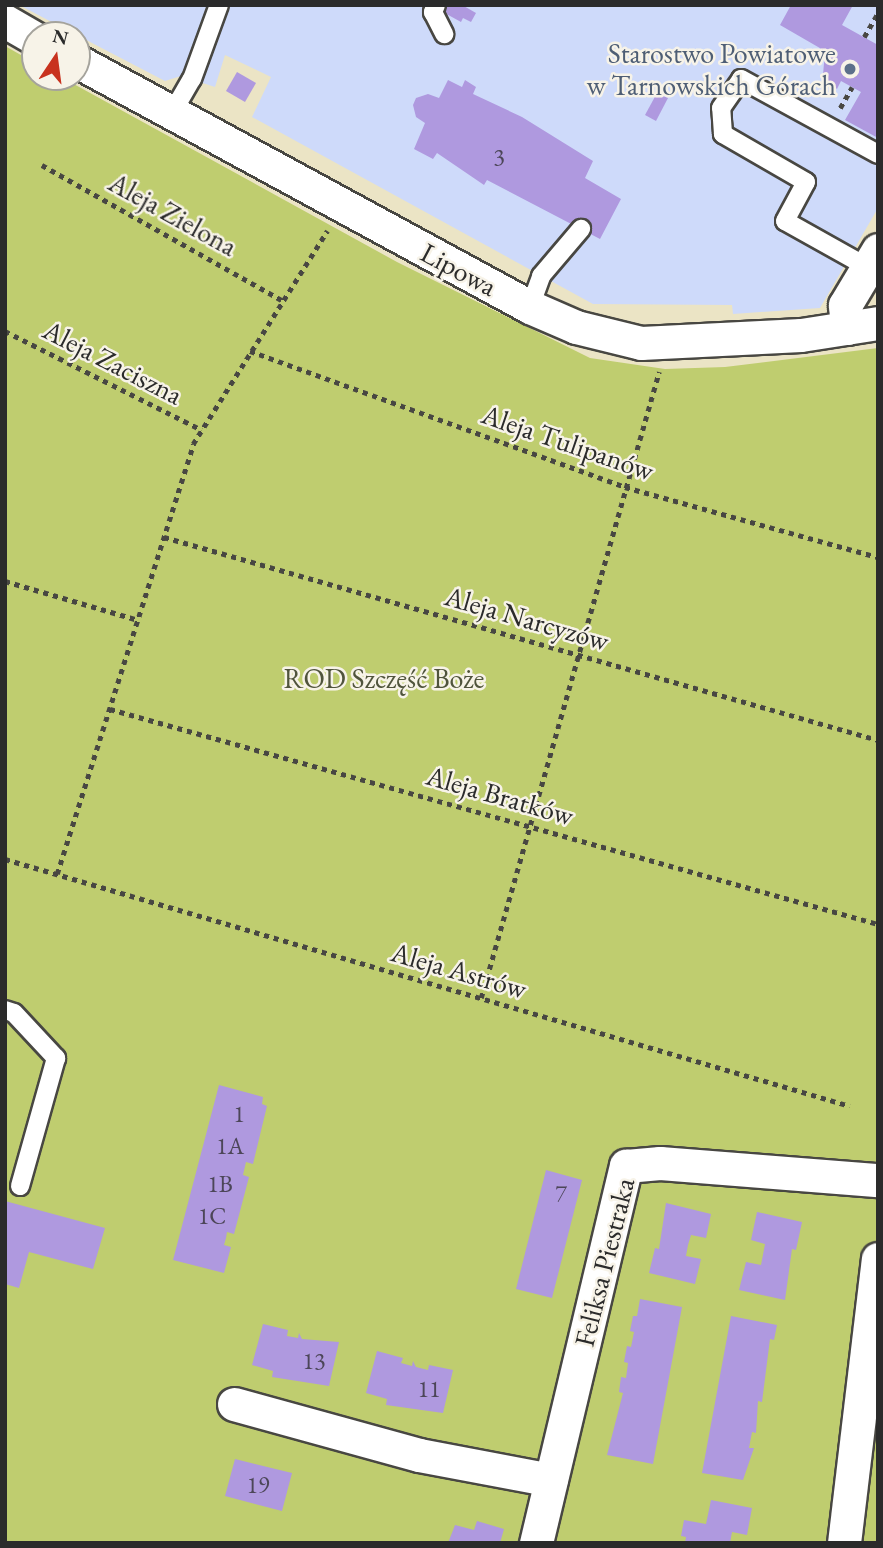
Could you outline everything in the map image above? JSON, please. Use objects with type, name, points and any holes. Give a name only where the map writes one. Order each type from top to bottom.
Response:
[{"type":"street","points":[[5,22],[21,31]]},
{"type":"street","name":"Lipowa","points":[[91,69],[530,307],[576,327],[640,343],[734,340],[863,326]]},
{"type":"street","points":[[863,326],[845,305],[873,259]]},
{"type":"street","name":"Feliksa Piestraka","points":[[536,1543],[626,1166],[660,1163],[878,1180]]},
{"type":"street","points":[[844,1543],[878,1259]]},
{"type":"street","points":[[234,1404],[419,1455],[551,1480]]},
{"type":"lane","points":[[172,113],[192,79],[219,5]]},
{"type":"lane","points":[[436,5],[433,12],[444,34]]},
{"type":"lane","points":[[873,259],[785,221],[806,182],[723,134],[722,108],[741,79],[878,154]]},
{"type":"lane","points":[[530,307],[541,276],[581,229]]},
{"type":"lane","points":[[5,1010],[13,1013],[56,1058],[20,1186]]},
{"type":"path","points":[[864,37],[878,13]]},
{"type":"path","points":[[835,117],[852,87]]},
{"type":"path","name":"Aleja Zielona","points":[[42,165],[282,300]]},
{"type":"path","points":[[57,874],[193,444],[327,230]]},
{"type":"path","name":"Aleja Zaciszna","points":[[5,331],[202,430]]},
{"type":"path","name":"Aleja Tulipanów","points":[[250,351],[625,486],[878,557]]},
{"type":"path","points":[[481,998],[660,368]]},
{"type":"path","name":"Aleja Narcyzów","points":[[164,537],[878,740]]},
{"type":"path","points":[[5,581],[138,620]]},
{"type":"path","name":"Aleja Bratków","points":[[110,709],[878,924]]},
{"type":"path","name":"Aleja Astrów","points":[[5,859],[850,1106]]},
{"type":"shaded area","points":[[19,5],[878,5],[878,208],[820,308],[733,314],[732,305],[593,304],[252,117],[271,77],[225,55],[215,87],[181,76],[165,81],[91,42],[91,21],[50,21]]},
{"type":"green space","name":"ROD Szczęść Boże","points":[[5,46],[21,55],[21,91],[86,91],[397,262],[590,358],[665,369],[725,367],[878,348],[878,1543],[5,1543]]},
{"type":"building","points":[[445,5],[462,5],[476,13],[471,22],[463,18],[461,22],[441,11]]},
{"type":"building","name":"Starostwo Powiatowe w Tarnowskich Górach","points":[[791,5],[853,5],[842,25],[878,45],[878,138],[845,120],[861,92],[841,81],[837,89],[823,75],[825,51],[780,25]]},
{"type":"building","points":[[237,72],[256,83],[245,102],[226,91]]},
{"type":"building","points":[[448,80],[462,87],[465,80],[476,87],[473,94],[522,117],[593,161],[585,178],[621,199],[600,239],[487,180],[484,185],[437,153],[433,159],[414,149],[425,123],[416,117],[413,105],[416,98],[428,94],[439,98]]},
{"type":"building","points":[[657,93],[668,98],[656,121],[645,115]]},
{"type":"building","points":[[219,1085],[263,1097],[262,1104],[267,1106],[253,1164],[246,1162],[243,1175],[249,1177],[234,1234],[227,1232],[224,1245],[231,1247],[224,1273],[173,1260]]},
{"type":"building","points":[[546,1170],[582,1180],[552,1298],[516,1289]]},
{"type":"building","points":[[5,1201],[105,1228],[93,1269],[29,1252],[19,1288],[5,1284]]},
{"type":"building","points":[[666,1203],[711,1214],[706,1238],[691,1235],[688,1245],[686,1256],[701,1259],[695,1284],[649,1273],[655,1248],[659,1249]]},
{"type":"building","points":[[757,1212],[802,1222],[796,1250],[792,1249],[785,1300],[739,1290],[746,1262],[761,1265],[765,1244],[751,1240]]},
{"type":"building","points":[[640,1299],[682,1307],[653,1464],[607,1455],[623,1393],[619,1392],[621,1377],[626,1378],[628,1363],[624,1362],[627,1346],[631,1347],[634,1332],[630,1331],[633,1316],[637,1316]]},
{"type":"building","points":[[731,1316],[777,1325],[774,1340],[770,1339],[762,1402],[758,1401],[756,1433],[752,1432],[749,1448],[754,1448],[743,1480],[702,1473]]},
{"type":"building","points":[[263,1324],[288,1330],[287,1336],[298,1338],[299,1333],[302,1339],[339,1342],[329,1386],[272,1377],[273,1371],[252,1365]]},
{"type":"building","points":[[377,1351],[403,1358],[401,1363],[412,1366],[413,1361],[416,1367],[428,1370],[429,1365],[453,1370],[443,1413],[386,1405],[387,1399],[366,1393]]},
{"type":"building","points":[[235,1459],[292,1473],[282,1511],[225,1496]]},
{"type":"building","points":[[711,1500],[752,1508],[747,1535],[732,1532],[730,1543],[685,1543],[686,1537],[681,1536],[684,1520],[706,1524]]},
{"type":"building","points":[[477,1521],[504,1529],[500,1543],[448,1543],[455,1525],[474,1530]]},
{"type":"place","name":"Starostwo Powiatowe w Tarnowskich Górach","points":[[850,69]]}]
